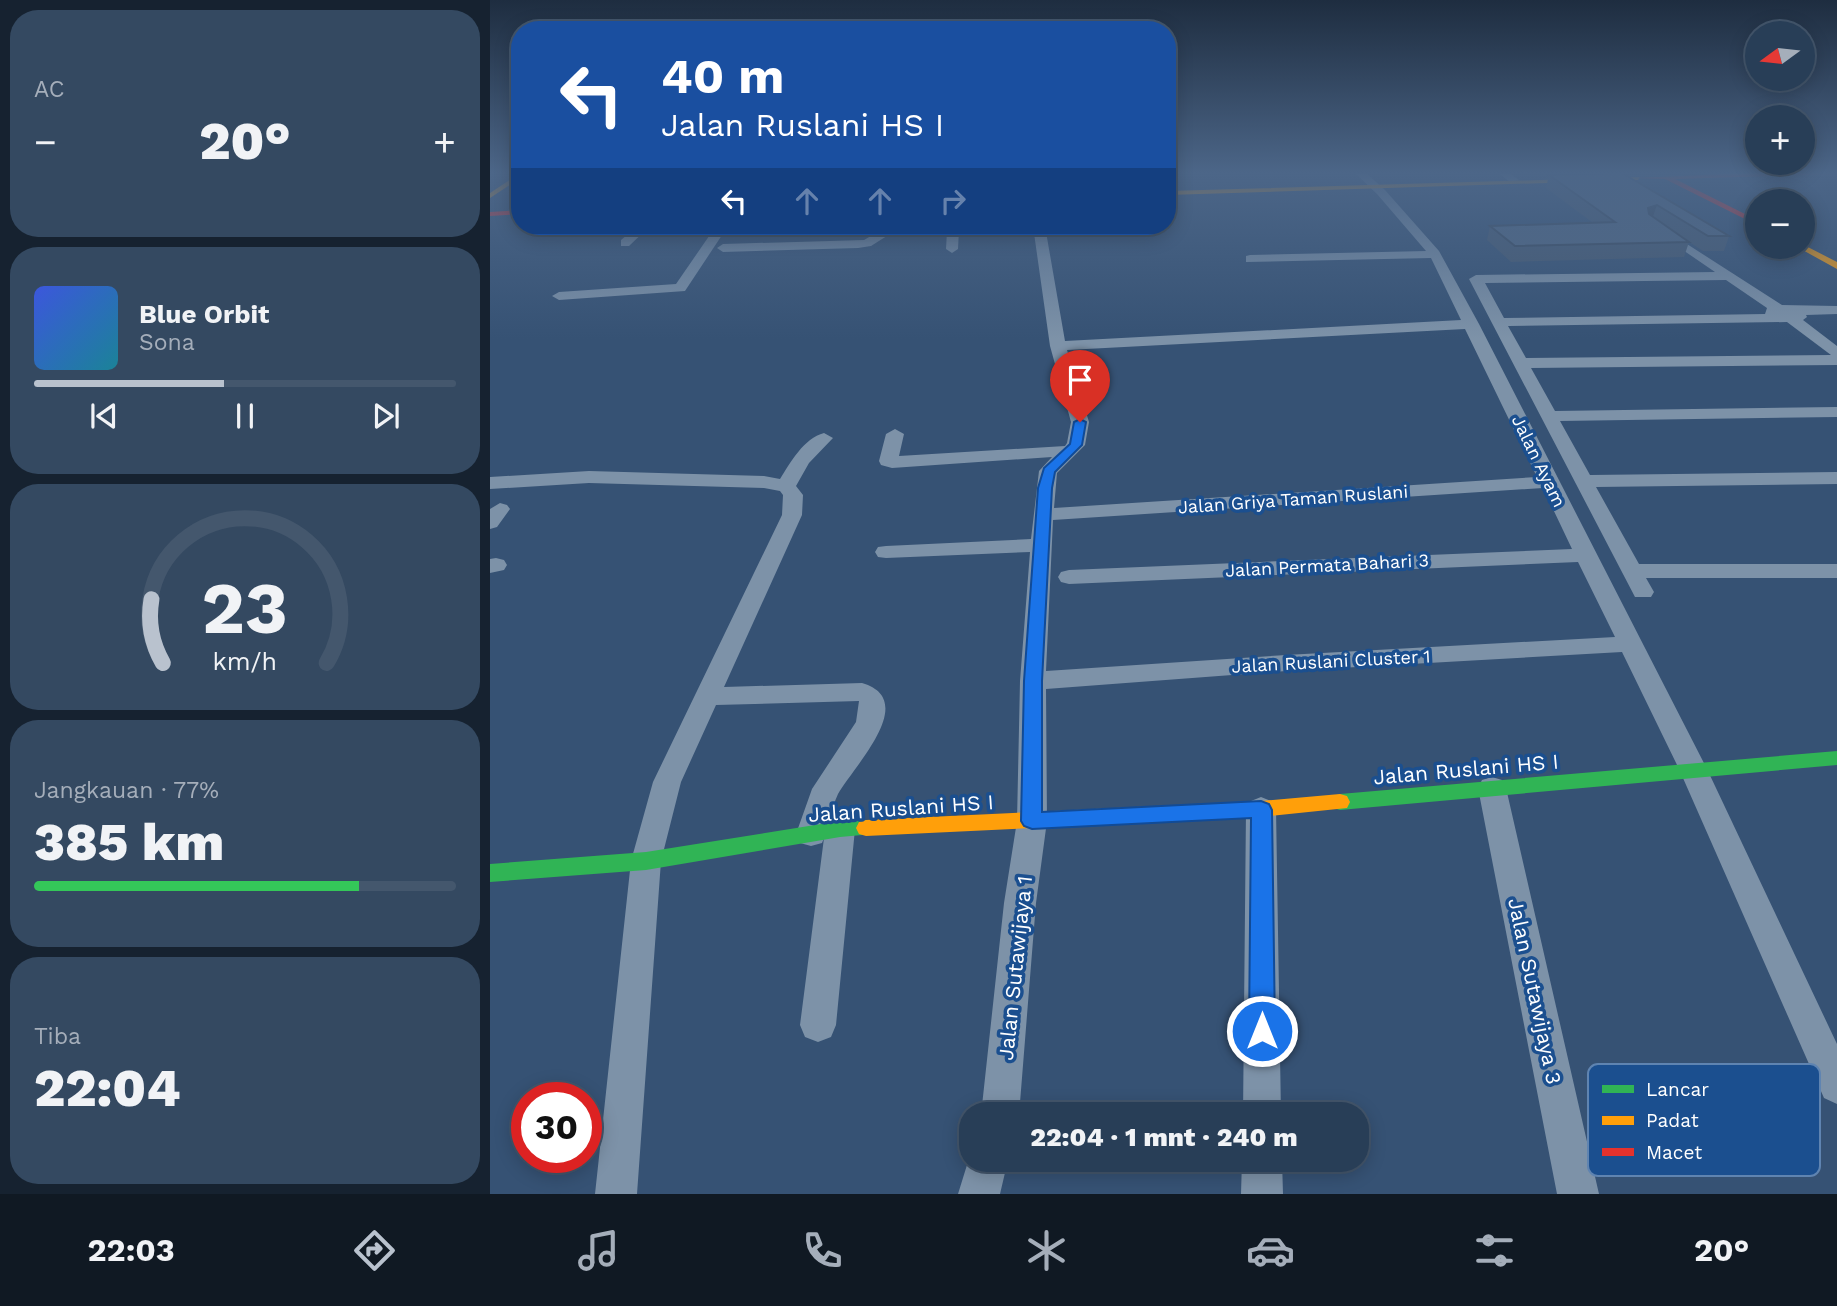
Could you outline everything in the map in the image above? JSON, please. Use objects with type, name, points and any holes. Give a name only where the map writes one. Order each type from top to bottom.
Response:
[{"type":"main road","points":[[1815,243],[1837,254]]},
{"type":"main road","points":[[1815,253],[1837,266]]},
{"type":"main road","name":"Jalan Ruslani HS I","points":[[490,873],[646,861],[825,832],[1261,810],[1837,758]]},
{"type":"street","name":"Jalan Ayam","points":[[1411,228],[1435,254],[1472,324],[1538,482],[1585,555],[1692,769],[1837,1085]]},
{"type":"street","points":[[1657,228],[1786,314],[1837,353]]},
{"type":"street","points":[[625,243],[634,235]]},
{"type":"street","points":[[668,306],[676,290],[682,286],[716,235]]},
{"type":"street","points":[[723,248],[858,244],[867,243],[882,235]]},
{"type":"street","points":[[952,249],[953,235]]},
{"type":"street","name":"Jalan Sutawijaya 1","points":[[1001,1102],[1020,903],[1032,821],[1033,681],[1041,545],[1050,515],[1048,471],[1076,445],[1080,422],[1058,346],[1040,235]]},
{"type":"street","points":[[1250,259],[1435,254]]},
{"type":"street","points":[[1643,592],[1476,279],[1731,276]]},
{"type":"street","points":[[559,296],[676,290]]},
{"type":"street","points":[[1497,319],[1786,314],[1837,310]]},
{"type":"street","points":[[1786,314],[1837,317]]},
{"type":"street","points":[[1058,346],[1472,324]]},
{"type":"street","points":[[1521,363],[1837,360]]},
{"type":"street","points":[[1549,416],[1837,412]]},
{"type":"street","points":[[895,435],[888,461],[892,463],[1067,451]]},
{"type":"street","points":[[786,486],[801,460],[824,438]]},
{"type":"street","points":[[490,483],[589,477],[764,482],[786,486],[793,495],[792,515],[667,782],[646,861],[616,1194]]},
{"type":"street","points":[[1584,481],[1837,478]]},
{"type":"street","name":"Jalan Griya Taman Ruslani","points":[[1050,515],[1538,482]]},
{"type":"street","points":[[886,551],[1041,545]]},
{"type":"street","name":"Jalan Permata Bahari 3","points":[[1069,577],[1585,555]]},
{"type":"street","points":[[1632,571],[1837,571]]},
{"type":"street","name":"Jalan Ruslani Cluster 1","points":[[1033,681],[1286,663],[1630,645]]},
{"type":"street","points":[[706,696],[862,692],[871,696],[873,703],[868,722],[850,758],[823,796],[825,832],[818,1025]]},
{"type":"street","name":"Jalan Sutawijaya 3","points":[[1492,788],[1578,1194]]},
{"type":"street","points":[[1261,810],[1262,1102]]},
{"type":"street","points":[[979,1194],[985,1172]]},
{"type":"street","points":[[1262,1172],[1262,1194]]},
{"type":"building","points":[[1492,228],[1669,228],[1689,242],[1515,246]]},
{"type":"building","points":[[1694,228],[1715,228],[1729,236],[1708,236]]},
{"type":"traffic: fast","points":[[1340,802],[1837,758]]},
{"type":"traffic: fast","points":[[490,873],[646,861],[840,829],[866,828]]},
{"type":"traffic: slow","points":[[1815,253],[1837,266]]},
{"type":"traffic: slow","points":[[866,828],[1261,809],[1340,802]]},
{"type":"route","points":[[1080,422],[1076,445],[1048,471],[1045,488],[1033,681],[1032,821],[1261,810],[1262,1031]]}]
